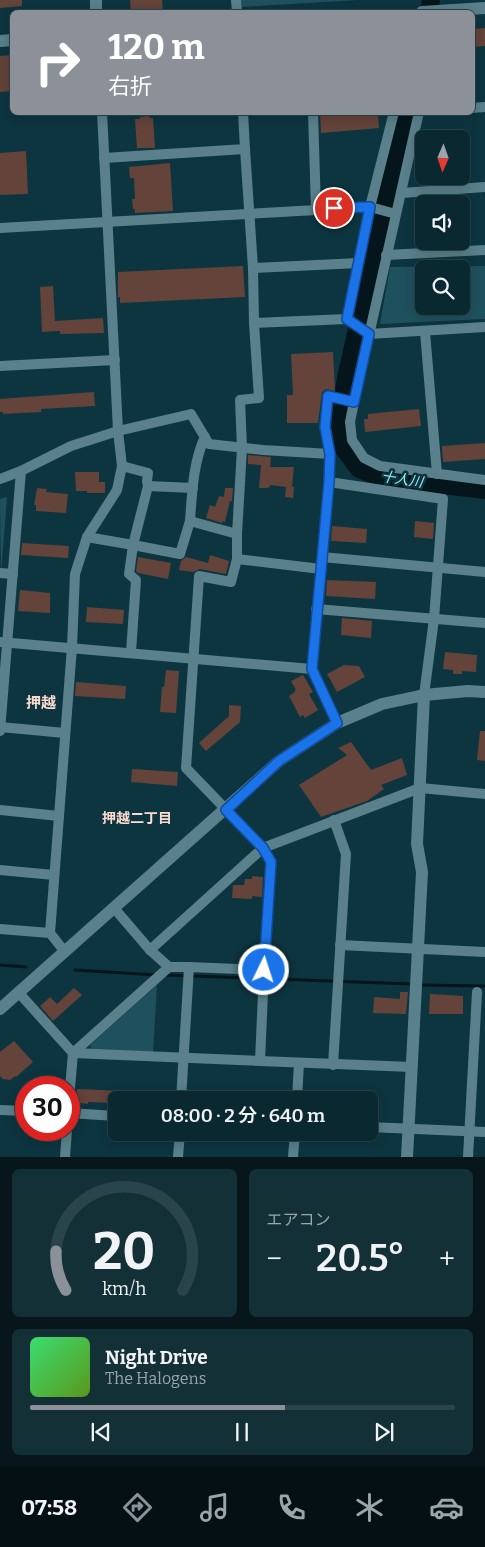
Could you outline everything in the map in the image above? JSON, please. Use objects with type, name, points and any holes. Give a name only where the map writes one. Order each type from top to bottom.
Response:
[{"type":"street","points":[[464,10],[485,8]]},
{"type":"street","points":[[65,952],[50,933],[72,647],[75,574],[87,537],[118,490],[122,466],[118,431],[102,115]]},
{"type":"street","points":[[243,115],[253,268],[258,398],[240,400],[242,448],[237,559],[231,582],[199,576],[186,768],[263,848],[271,862],[260,1061]]},
{"type":"street","points":[[313,115],[316,209]]},
{"type":"street","points":[[349,320],[359,264],[374,208],[393,115]]},
{"type":"street","points":[[418,115],[402,193],[394,213],[386,256],[351,401],[350,422],[352,440],[364,458],[380,466],[485,480]]},
{"type":"street","points":[[104,158],[245,149]]},
{"type":"street","points":[[402,193],[485,187]]},
{"type":"street","points":[[0,228],[316,209],[374,208],[394,213]]},
{"type":"street","points":[[386,256],[485,250]]},
{"type":"street","points":[[253,268],[359,264]]},
{"type":"street","points":[[254,323],[349,320],[367,333],[425,332],[485,327]]},
{"type":"street","points":[[425,332],[437,474]]},
{"type":"street","points":[[0,366],[115,360]]},
{"type":"street","points":[[337,723],[312,669],[316,608],[329,482],[330,454],[325,427],[328,396],[351,401]]},
{"type":"street","points":[[0,478],[21,471],[71,446],[118,431],[191,414],[209,444],[330,454]]},
{"type":"street","points":[[87,537],[180,554],[190,521],[193,488],[201,445],[205,437]]},
{"type":"street","points":[[122,466],[148,473],[148,486],[133,545],[128,574],[136,580],[131,652]]},
{"type":"street","points":[[0,731],[4,642],[13,574],[21,471]]},
{"type":"street","points":[[329,482],[443,499],[434,619],[424,695],[417,844],[422,872],[407,1157]]},
{"type":"street","points":[[148,486],[193,488]]},
{"type":"street","points":[[190,521],[237,534]]},
{"type":"street","points":[[322,557],[485,572]]},
{"type":"street","points":[[237,559],[321,569]]},
{"type":"street","points":[[0,574],[13,574]]},
{"type":"street","points":[[316,608],[485,623]]},
{"type":"street","points":[[4,642],[312,669]]},
{"type":"street","points":[[0,1009],[279,761],[337,723],[382,704],[424,695],[468,691],[485,692]]},
{"type":"street","points":[[0,727],[65,733]]},
{"type":"street","points":[[150,950],[263,848],[420,788],[485,794]]},
{"type":"street","points":[[0,810],[59,816]]},
{"type":"street","points":[[333,1064],[346,854],[334,820]]},
{"type":"street","points":[[0,870],[54,875]]},
{"type":"street","points":[[114,908],[150,950],[164,971]]},
{"type":"street","points":[[0,929],[50,933]]},
{"type":"street","points":[[340,946],[485,952]]},
{"type":"street","points":[[71,1076],[72,1053],[164,971],[264,976]]},
{"type":"street","points":[[182,1091],[189,973]]},
{"type":"street","points":[[468,1157],[477,992]]},
{"type":"street","points":[[19,993],[72,1053],[412,1067]]},
{"type":"street","points":[[297,1091],[299,1063]]},
{"type":"street","points":[[0,1110],[15,1111]]},
{"type":"street","points":[[80,1114],[108,1115]]},
{"type":"street","points":[[378,1127],[485,1132]]},
{"type":"street","points":[[66,1157],[67,1141]]},
{"type":"street","points":[[178,1157],[179,1141]]},
{"type":"street","points":[[293,1157],[294,1141]]},
{"type":"shaded area","points":[[241,0],[358,0],[241,7]]},
{"type":"shaded area","points":[[470,266],[485,266],[485,319],[380,324],[390,267],[415,267],[415,315],[470,315]]},
{"type":"shaded area","points":[[7,497],[1,574],[0,499]]},
{"type":"shaded area","points":[[157,985],[153,1052],[91,1049],[90,1045]]},
{"type":"building","points":[[0,0],[22,0],[22,6],[0,8]]},
{"type":"building","points":[[130,0],[162,0],[163,10],[131,10]]},
{"type":"building","points":[[485,28],[485,46],[475,47],[475,29]]},
{"type":"building","points":[[10,55],[10,91],[0,92],[0,56]]},
{"type":"building","points":[[320,115],[378,115],[379,128],[321,133]]},
{"type":"building","points":[[149,116],[149,118],[153,118],[155,148],[137,148],[135,119]]},
{"type":"building","points":[[26,151],[28,194],[0,195],[0,153]]},
{"type":"building","points":[[170,163],[173,211],[135,213],[132,199],[135,199],[134,178],[130,178],[129,167]]},
{"type":"building","points":[[243,266],[245,297],[120,303],[120,297],[118,297],[118,272]]},
{"type":"building","points":[[53,286],[55,321],[103,318],[104,333],[60,334],[60,331],[42,332],[40,287]]},
{"type":"building","points":[[333,352],[335,391],[326,389],[322,392],[318,423],[287,423],[287,395],[293,395],[291,354]]},
{"type":"building","points":[[94,392],[95,406],[41,409],[41,412],[3,414],[3,412],[0,412],[0,399]]},
{"type":"building","points":[[419,409],[421,426],[365,432],[364,419],[368,419],[368,414]]},
{"type":"building","points":[[485,443],[485,459],[443,462],[442,446]]},
{"type":"building","points":[[248,455],[271,457],[270,467],[294,467],[293,498],[285,497],[286,487],[270,485],[267,488],[259,488],[261,465],[248,464]]},
{"type":"building","points":[[75,472],[99,472],[99,482],[105,482],[105,493],[76,491]]},
{"type":"building","points":[[37,488],[47,489],[46,492],[68,494],[66,513],[36,511],[36,505],[34,505]]},
{"type":"building","points":[[225,488],[233,488],[232,501],[230,501],[225,522],[223,521],[222,523],[206,518],[210,505],[215,507],[219,496],[224,497]]},
{"type":"building","points":[[415,521],[434,523],[433,539],[414,537]]},
{"type":"building","points":[[332,526],[367,529],[366,543],[331,541]]},
{"type":"building","points":[[22,543],[69,546],[68,558],[21,555]]},
{"type":"building","points":[[210,555],[229,561],[226,574],[200,569],[193,572],[179,570],[181,561],[186,557],[208,563]]},
{"type":"building","points":[[138,557],[171,563],[168,579],[138,573],[136,571]]},
{"type":"building","points":[[327,580],[376,582],[375,599],[326,596]]},
{"type":"building","points":[[20,590],[50,593],[50,613],[18,611]]},
{"type":"building","points":[[87,607],[124,610],[123,624],[86,622]]},
{"type":"building","points":[[342,618],[372,621],[371,638],[341,635]]},
{"type":"building","points":[[445,652],[477,655],[476,672],[462,671],[462,674],[453,674],[453,670],[443,669]]},
{"type":"building","points":[[344,665],[359,666],[365,677],[337,692],[327,674]]},
{"type":"building","points":[[166,670],[179,671],[176,713],[160,712],[162,687],[164,687]]},
{"type":"building","points":[[303,675],[313,692],[309,694],[318,710],[305,718],[303,715],[300,717],[289,696],[296,690],[291,681]]},
{"type":"building","points":[[76,682],[126,686],[125,699],[75,696]]},
{"type":"building","points":[[229,705],[241,706],[240,722],[206,751],[199,743],[229,716]]},
{"type":"building","points":[[480,731],[485,731],[485,761],[477,760]]},
{"type":"building","points":[[351,742],[371,770],[402,758],[407,775],[381,785],[384,789],[367,801],[321,817],[299,785],[347,755],[338,748]]},
{"type":"building","points":[[132,769],[178,772],[177,786],[131,782]]},
{"type":"building","points":[[252,876],[263,877],[262,897],[252,896],[252,899],[232,898],[233,885],[244,885],[245,879],[252,879]]},
{"type":"building","points":[[74,988],[82,995],[53,1021],[40,1006],[50,997],[57,1004]]},
{"type":"building","points":[[400,992],[408,992],[406,1014],[373,1013],[374,997],[400,999]]},
{"type":"building","points":[[430,994],[463,996],[463,1014],[429,1014]]},
{"type":"building","points":[[14,1041],[33,1062],[17,1076],[10,1080],[3,1079],[0,1076],[0,1052]]},
{"type":"building","points":[[80,1089],[123,1091],[108,1091],[108,1103],[80,1103]]},
{"type":"waterway","name":"十人川","points":[[429,10],[431,0]]},
{"type":"waterway","name":"十人川","points":[[405,115],[346,378],[338,431],[340,444],[359,469],[383,478],[485,490]]},
{"type":"waterway","points":[[0,965],[26,967]]},
{"type":"waterway","points":[[75,970],[157,975]]},
{"type":"waterway","points":[[163,975],[412,984]]},
{"type":"waterway","points":[[418,985],[485,986]]},
{"type":"district","name":"押越","points":[[41,703]]},
{"type":"district","name":"押越二丁目","points":[[137,818]]},
{"type":"route","points":[[264,970],[271,862],[263,848],[226,810],[279,761],[337,723],[312,669],[316,608],[329,482],[330,454],[325,427],[328,396],[354,402],[369,334],[347,319],[370,207],[334,208]]}]
